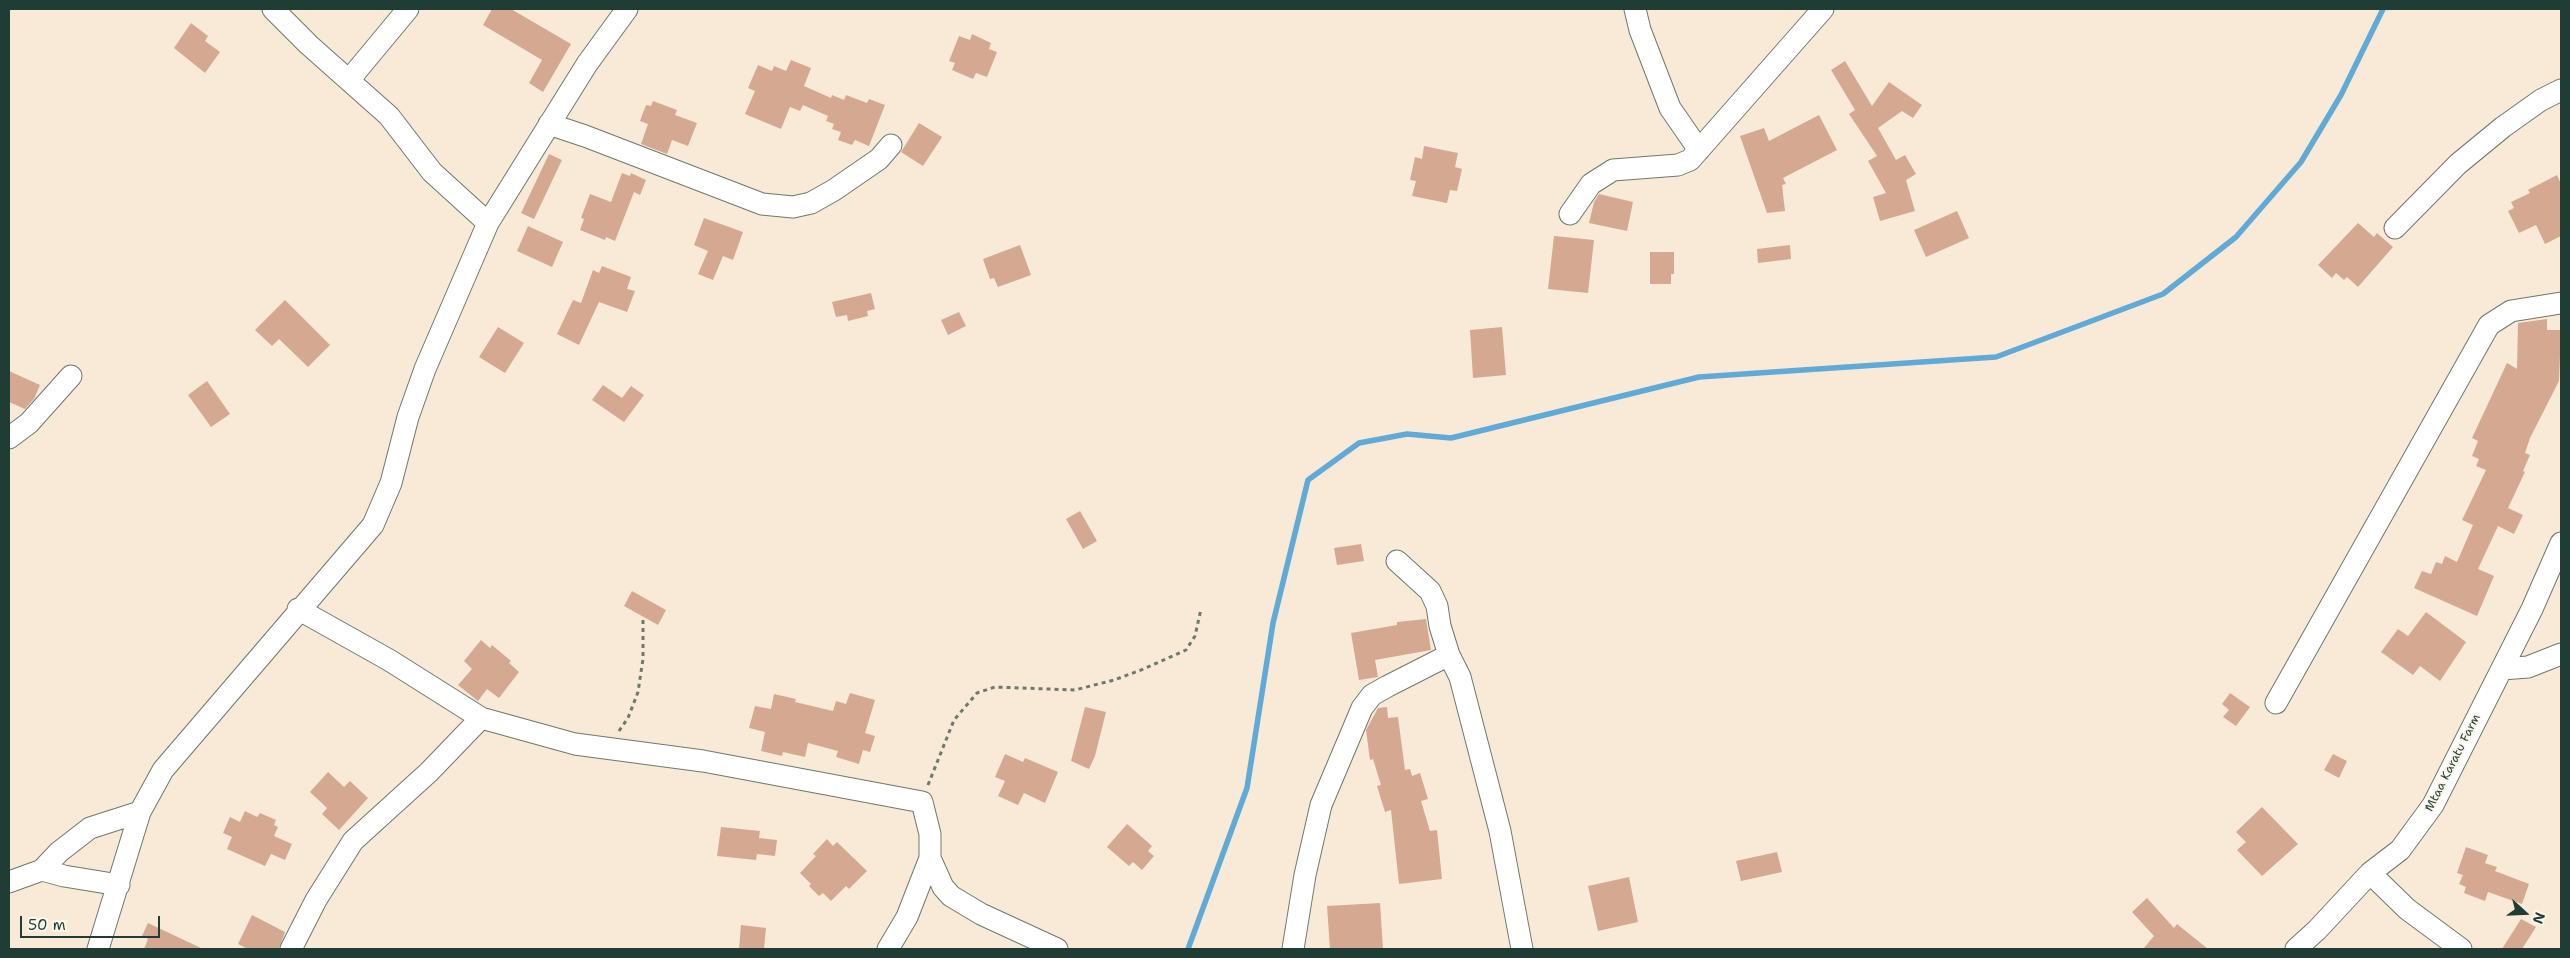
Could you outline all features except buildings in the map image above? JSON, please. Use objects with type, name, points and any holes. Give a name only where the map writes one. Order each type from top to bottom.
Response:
[{"type":"street","points":[[273,9],[308,45],[389,116],[432,172],[488,223]]},
{"type":"street","points":[[349,80],[408,9]]},
{"type":"street","points":[[98,949],[140,812],[163,770],[298,609],[373,525],[391,483],[408,417],[425,369],[488,223],[587,64],[627,9]]},
{"type":"street","points":[[1635,9],[1640,30],[1670,108],[1699,150]]},
{"type":"street","points":[[1570,214],[1591,184],[1613,170],[1678,165],[1690,160],[1823,9]]},
{"type":"street","points":[[2395,228],[2458,164],[2503,127],[2541,100],[2561,90]]},
{"type":"street","points":[[549,124],[762,204],[793,207],[811,203],[834,190],[879,159],[891,145]]},
{"type":"street","points":[[2276,703],[2489,325],[2512,311],[2561,303]]},
{"type":"street","points":[[9,438],[29,422],[71,376]]},
{"type":"street","name":"Mtaa Karatu Farm","points":[[2296,949],[2317,930],[2370,874],[2400,850],[2433,806],[2502,669],[2561,542]]},
{"type":"street","points":[[1398,561],[1430,591],[1450,655],[1460,677],[1500,831],[1522,949]]},
{"type":"street","points":[[298,609],[389,660],[481,718],[549,739],[703,762],[922,802],[930,834],[930,858],[907,917],[888,949]]},
{"type":"street","points":[[2502,669],[2528,667],[2561,654]]},
{"type":"street","points":[[1293,949],[1305,875],[1321,805],[1362,708],[1372,696],[1388,686],[1450,655]]},
{"type":"street","points":[[291,949],[316,900],[353,841],[429,772],[481,718]]},
{"type":"street","points":[[9,882],[42,870],[59,852],[90,828],[140,812]]},
{"type":"street","points":[[930,858],[943,887],[957,902],[1022,941],[1057,949]]},
{"type":"street","points":[[42,870],[64,876],[119,885]]},
{"type":"street","points":[[2370,874],[2407,908],[2461,949]]},
{"type":"path","points":[[922,802],[954,720],[977,694],[995,687],[1075,690],[1132,673],[1186,650],[1195,636],[1201,609]]},
{"type":"path","points":[[607,749],[628,718],[638,692],[643,659],[643,619]]},
{"type":"waterway","points":[[1188,949],[1247,788],[1273,623],[1308,480],[1359,443],[1407,434],[1451,438],[1699,377],[1996,357],[2163,294],[2236,237],[2301,162],[2341,95],[2383,9]]}]
